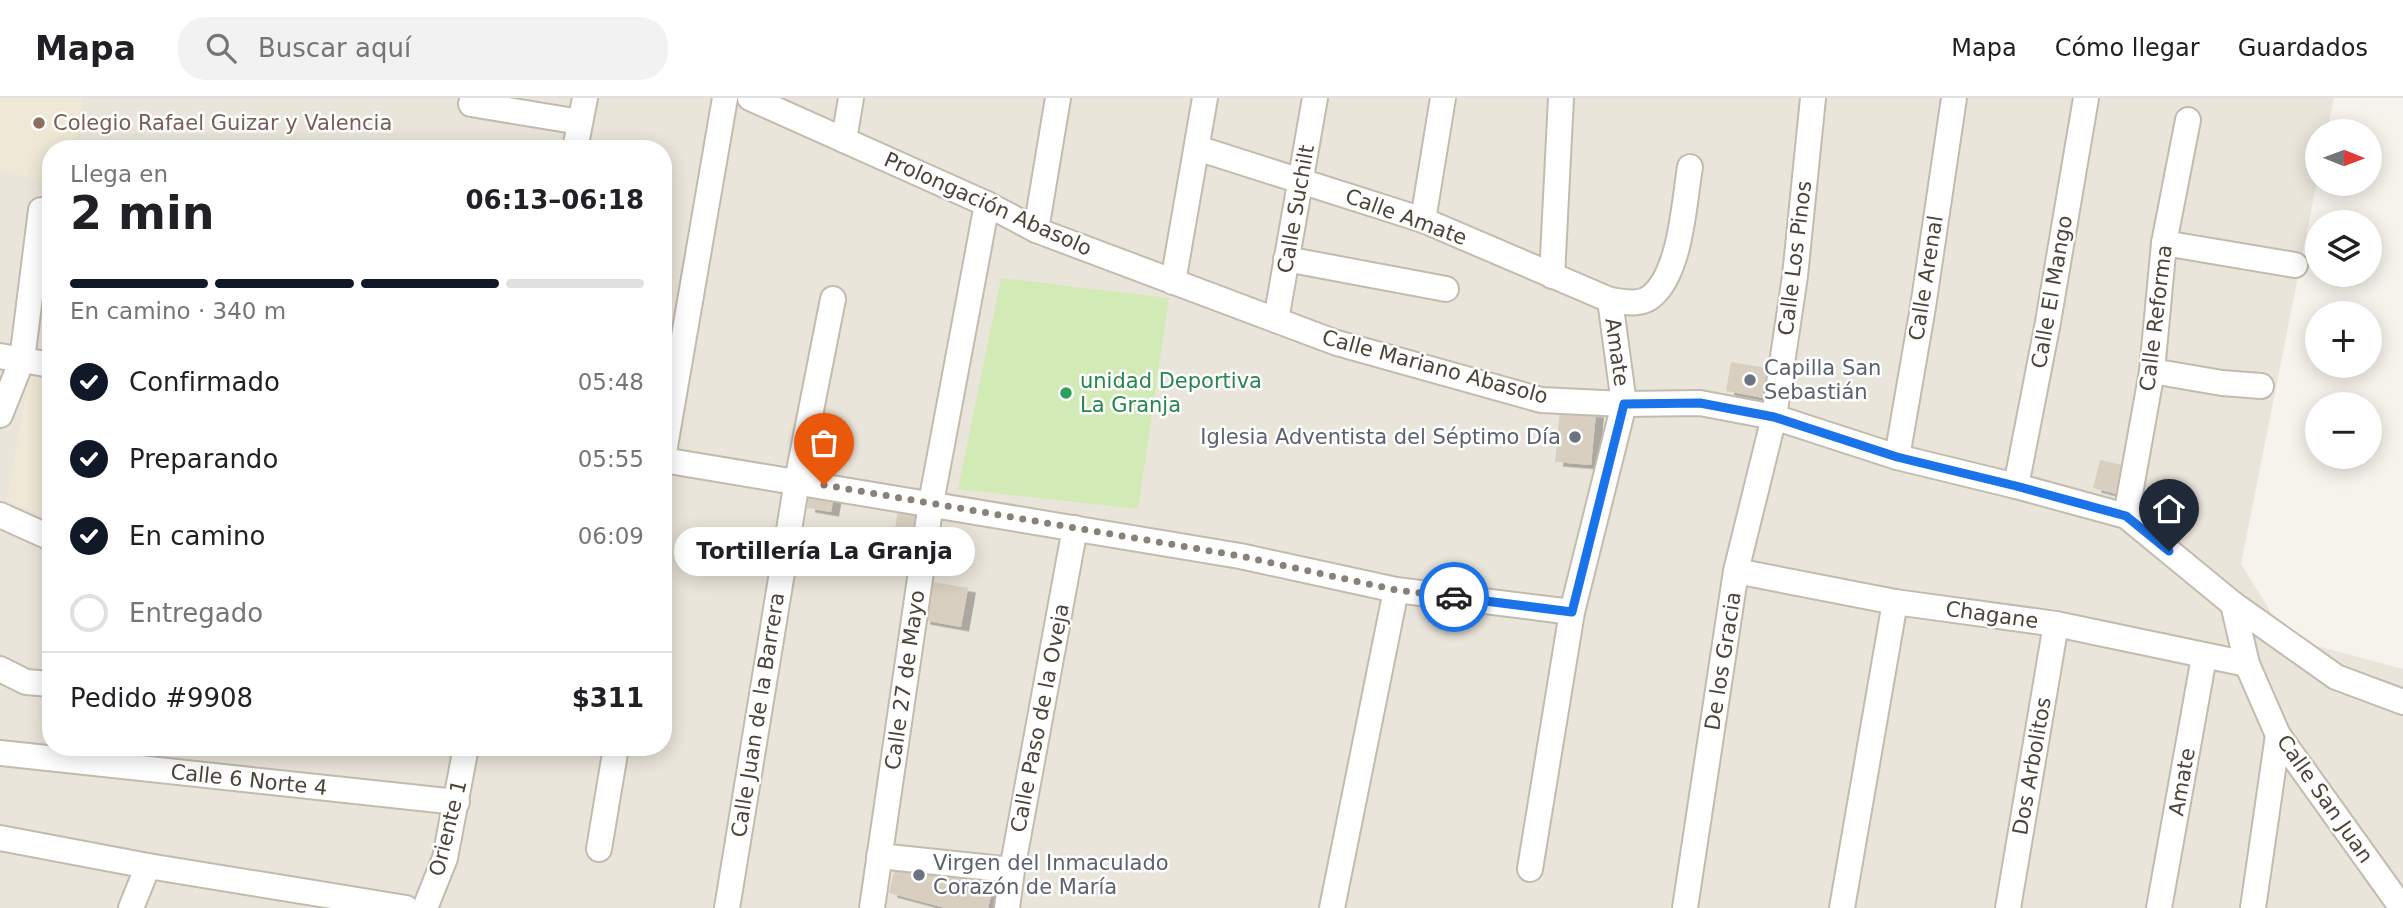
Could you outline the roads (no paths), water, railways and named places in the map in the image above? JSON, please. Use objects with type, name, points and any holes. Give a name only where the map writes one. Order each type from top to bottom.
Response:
[{"type":"street","points":[[577,140],[585,98]]},
{"type":"street","points":[[672,407],[725,98]]},
{"type":"street","points":[[750,98],[844,140],[851,98]]},
{"type":"street","points":[[1036,230],[1058,98]]},
{"type":"street","points":[[1173,282],[1205,98]]},
{"type":"street","name":"Calle Suchilt","points":[[1276,320],[1315,98]]},
{"type":"street","points":[[1423,220],[1443,98]]},
{"type":"street","points":[[1552,276],[1561,98]]},
{"type":"street","name":"Calle Los Pinos","points":[[1774,417],[1795,276],[1813,98]]},
{"type":"street","name":"Calle Arenal","points":[[1897,457],[1923,307],[1954,98]]},
{"type":"street","name":"Calle El Mango","points":[[2016,486],[2048,322],[2086,98]]},
{"type":"street","points":[[471,104],[580,122]]},
{"type":"street","name":"Calle Reforma","points":[[2126,516],[2152,372],[2164,243],[2188,120]]},
{"type":"street","name":"Prolongación Abasolo","points":[[844,140],[987,204],[1036,230],[1276,320]]},
{"type":"street","name":"Calle Amate","points":[[1197,148],[1423,220],[1610,300]]},
{"type":"street","points":[[1610,300],[1635,303],[1651,297],[1666,279],[1678,240],[1689,167]]},
{"type":"street","name":"Calle 27 de Mayo","points":[[872,908],[931,503],[987,204]]},
{"type":"street","points":[[0,415],[42,227]]},
{"type":"street","points":[[2164,243],[2295,265]]},
{"type":"street","points":[[1286,259],[1446,289]]},
{"type":"street","name":"Calle Juan de la Barrera","points":[[727,908],[797,481],[833,299]]},
{"type":"street","name":"Amate","points":[[1610,300],[1624,404]]},
{"type":"street","name":"Calle Mariano Abasolo","points":[[1276,320],[1337,343],[1541,400],[1624,404],[1700,403],[1774,417],[1897,457],[2126,516]]},
{"type":"street","points":[[11,358],[42,363]]},
{"type":"street","points":[[2152,372],[2261,386]]},
{"type":"street","points":[[1530,869],[1572,612],[1624,404]]},
{"type":"street","name":"De los Gracia","points":[[1685,908],[1737,571],[1774,417]]},
{"type":"street","points":[[672,460],[1240,556],[1396,590],[1572,612]]},
{"type":"street","points":[[0,515],[42,534]]},
{"type":"street","points":[[2126,516],[2233,604],[2336,677],[2403,702]]},
{"type":"street","name":"Calle Paso de la Oveja","points":[[1007,908],[1075,527]]},
{"type":"street","name":"Chagane","points":[[1737,571],[1895,601],[2056,624],[2247,664]]},
{"type":"street","points":[[1332,908],[1396,590]]},
{"type":"street","points":[[1842,908],[1895,601]]},
{"type":"street","name":"Calle San Juan","points":[[2233,604],[2247,664],[2278,735],[2402,908]]},
{"type":"street","name":"Dos Arbolitos","points":[[2008,908],[2056,624]]},
{"type":"street","name":"Amate","points":[[2159,908],[2204,657]]},
{"type":"street","points":[[0,669],[26,682],[42,683]]},
{"type":"street","points":[[2253,908],[2278,735]]},
{"type":"street","name":"Calle 6 Norte 4","points":[[0,753],[457,802]]},
{"type":"street","name":"Oriente 1","points":[[425,908],[445,858],[465,756]]},
{"type":"street","points":[[599,849],[614,756]]},
{"type":"street","points":[[0,838],[148,866],[406,908]]},
{"type":"street","points":[[879,856],[1012,870]]},
{"type":"street","points":[[131,908],[148,866]]},
{"type":"place","name":"Colegio Rafael Guizar y Valencia","points":[[39,123]]},
{"type":"place","name":"Capilla San Sebastián","points":[[1750,380]]},
{"type":"place","name":"unidad Deportiva La Granja","points":[[1066,393]]},
{"type":"place","name":"Iglesia Adventista del Séptimo Día","points":[[1575,437]]},
{"type":"place","name":"Tortillería La Granja","points":[[824,485]]},
{"type":"place","name":"Virgen del Inmaculado Corazón de María","points":[[919,875]]}]
